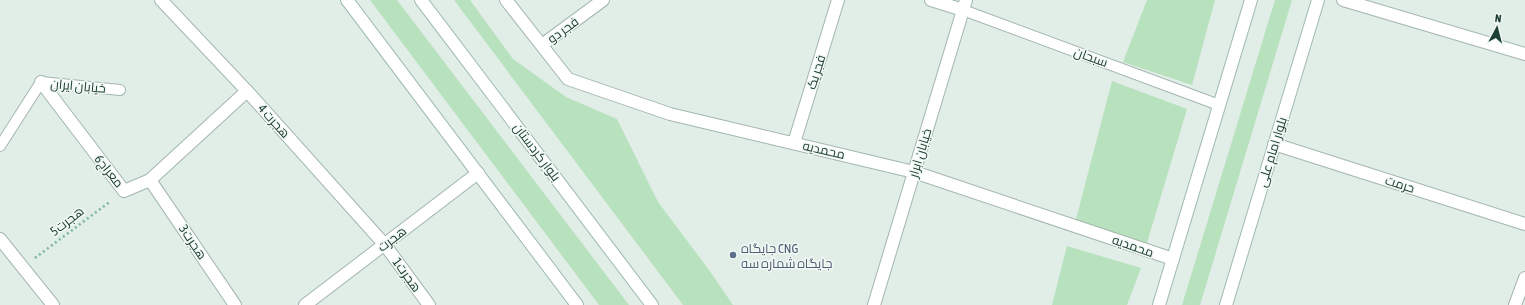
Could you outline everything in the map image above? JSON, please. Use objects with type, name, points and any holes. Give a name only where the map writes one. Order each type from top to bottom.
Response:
[{"type":"street","name":"هجرت 4","points":[[161,0],[247,91],[385,245]]},
{"type":"street","points":[[347,0],[577,305]]},
{"type":"street","name":"بلوار کردستان","points":[[421,0],[652,305]]},
{"type":"street","name":"محمدیه","points":[[506,0],[568,79],[670,114],[914,172],[1173,259]]},
{"type":"street","name":"فجر دو","points":[[542,45],[603,0]]},
{"type":"street","name":"فجر یک","points":[[794,143],[838,0]]},
{"type":"street","points":[[932,0],[964,5]]},
{"type":"street","points":[[1159,305],[1251,0]]},
{"type":"street","name":"بلوار امام علی","points":[[1226,305],[1318,0]]},
{"type":"street","points":[[1343,0],[1525,54]]},
{"type":"street","name":"خیابان ابرار","points":[[874,305],[964,5]]},
{"type":"street","name":"معراج6","points":[[41,82],[124,190],[150,180],[247,91]]},
{"type":"street","name":"حرمت","points":[[1274,144],[1525,224]]},
{"type":"street","name":"هجرت","points":[[305,305],[478,173]]},
{"type":"street","name":"هجرت3","points":[[150,180],[235,305]]},
{"type":"street","points":[[0,239],[53,305]]},
{"type":"street","name":"هجرت1","points":[[385,245],[429,305]]},
{"type":"street","points":[[1515,305],[1525,278]]},
{"type":"lane","name":"سبحان","points":[[964,5],[1219,105]]},
{"type":"lane","name":"خیابان ایران","points":[[0,146],[41,82],[120,90]]},
{"type":"path","name":"هجرت5","points":[[23,268],[124,190]]},
{"type":"green space","points":[[370,0],[397,0],[629,305],[599,305]]},
{"type":"green space","points":[[454,0],[470,0],[513,59],[566,97],[617,119],[658,202],[709,270],[733,305],[683,305]]},
{"type":"green space","points":[[1147,0],[1215,0],[1192,85],[1123,62]]},
{"type":"green space","points":[[1275,0],[1292,0],[1200,305],[1182,305]]},
{"type":"green space","points":[[1112,81],[1187,109],[1146,246],[1074,227]]},
{"type":"green space","points":[[1067,246],[1141,268],[1127,305],[1052,305]]},
{"type":"place","name":"جایگاه CNG جایگاه شماره سه","points":[[733,255]]}]
